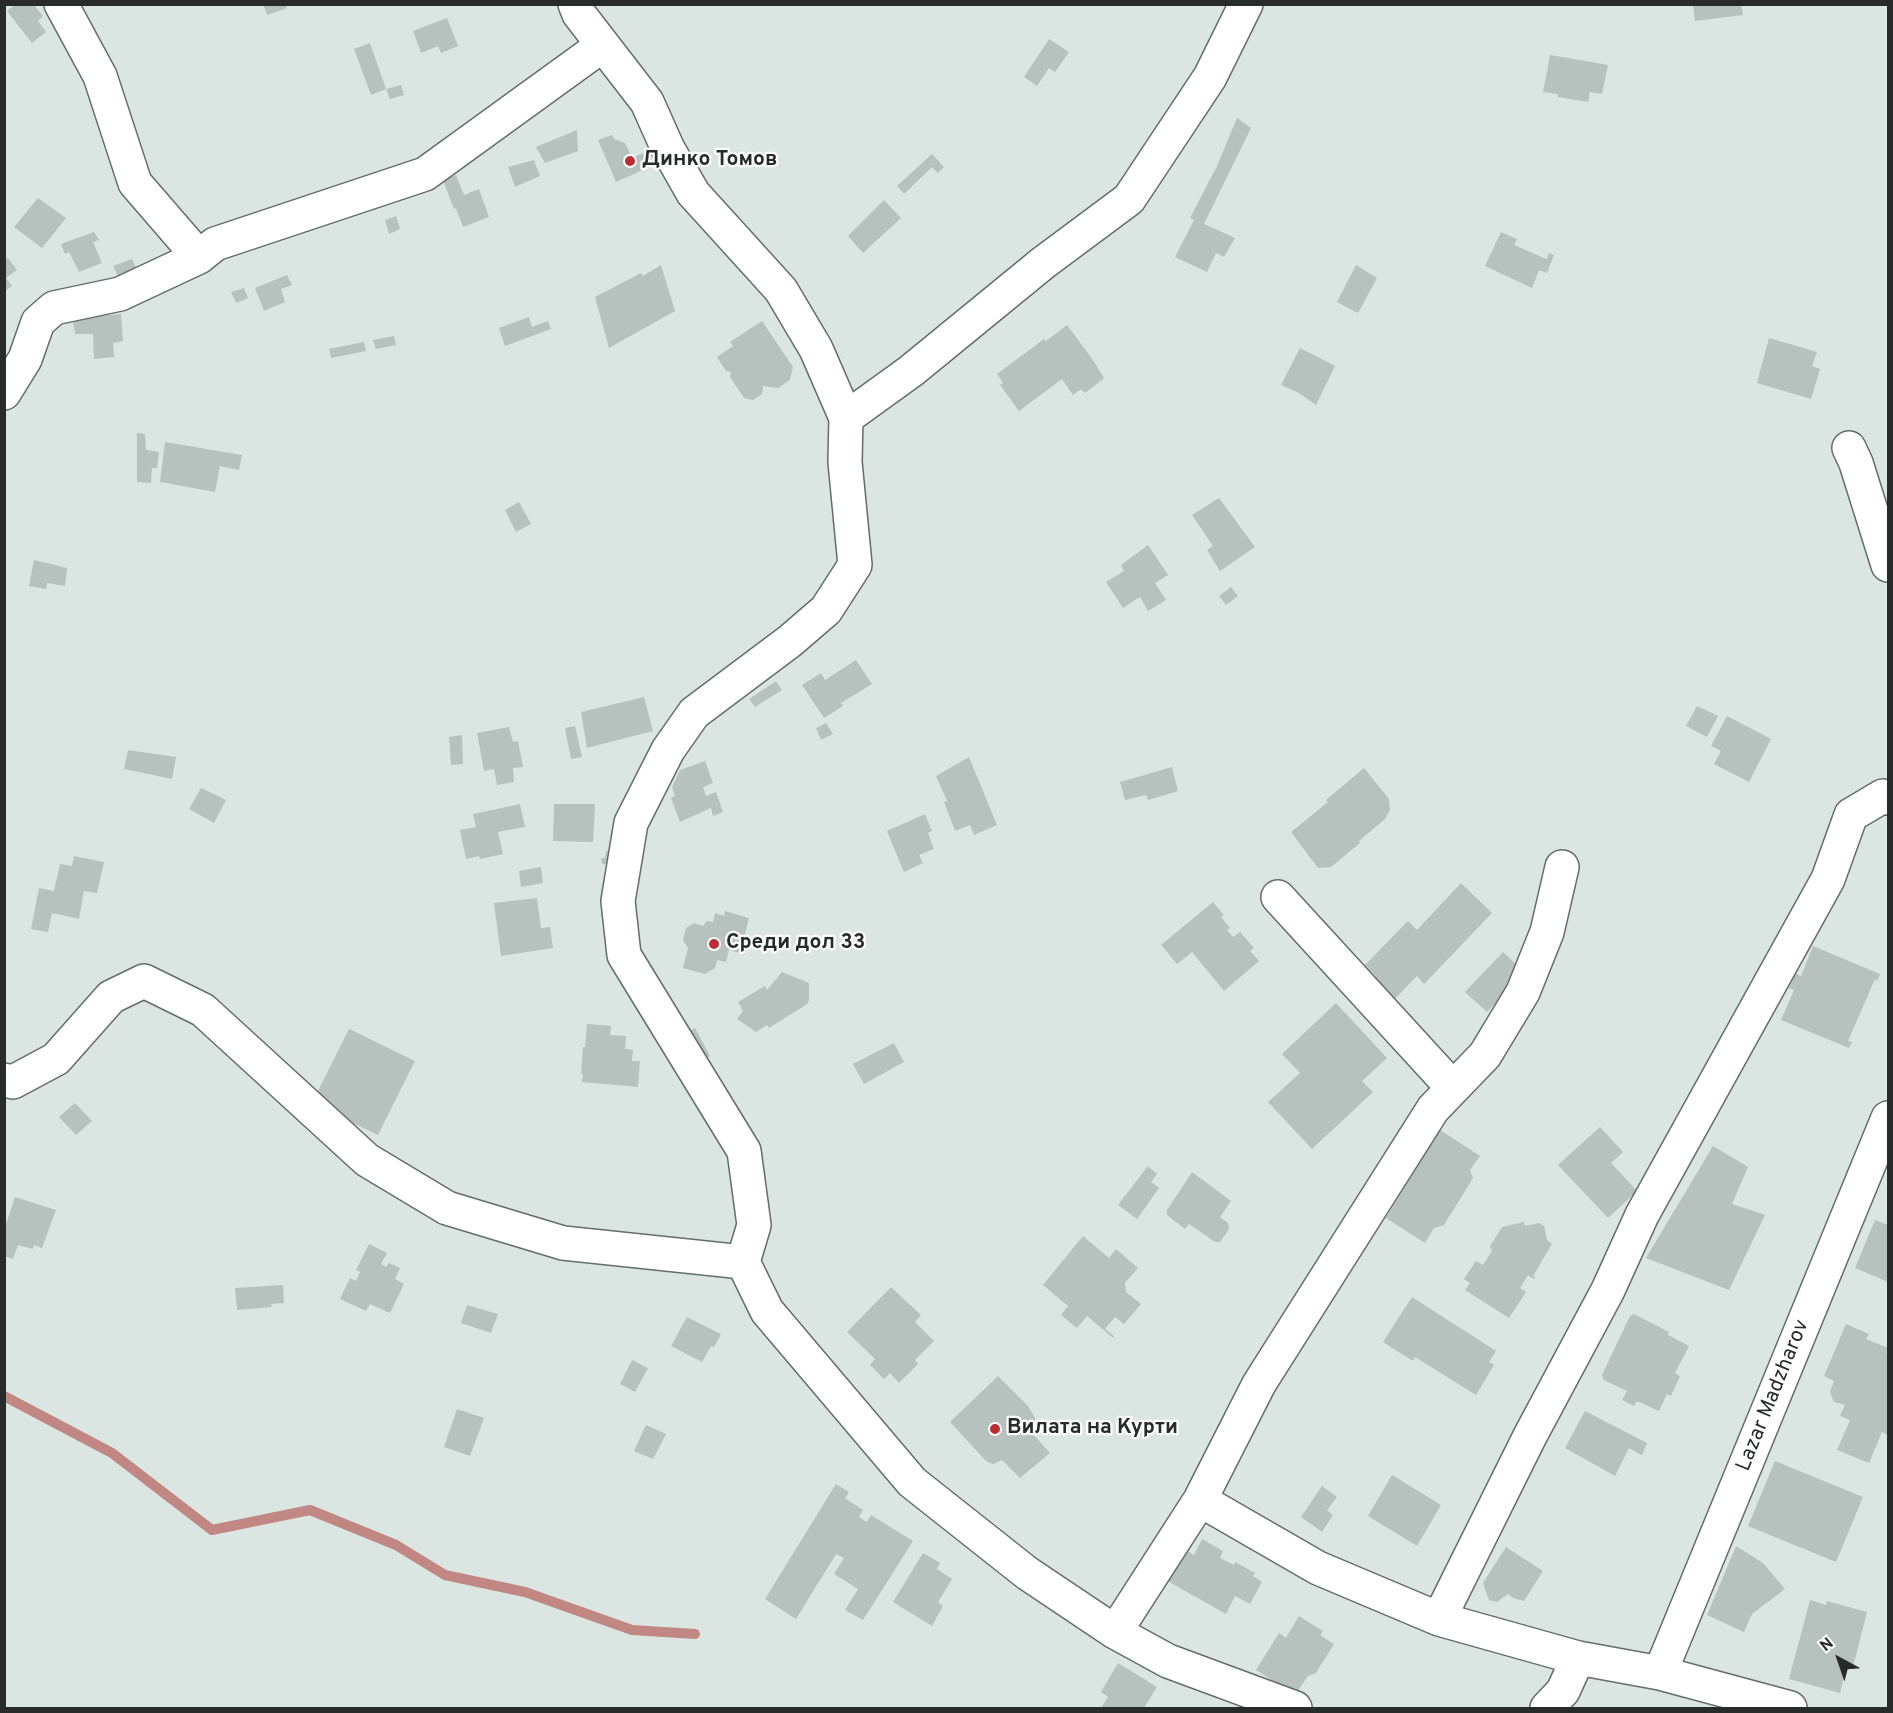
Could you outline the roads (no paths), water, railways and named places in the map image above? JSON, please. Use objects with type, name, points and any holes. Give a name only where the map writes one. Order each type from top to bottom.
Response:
[{"type":"street","points":[[61,4],[100,76],[135,183],[199,257]]},
{"type":"street","points":[[575,4],[579,14],[647,102],[668,149],[693,193],[781,290],[816,349],[846,418],[845,462],[855,565],[826,610],[781,648],[694,713],[668,750],[631,823],[618,901],[624,956],[744,1151],[754,1225],[743,1262],[767,1311],[912,1482],[1027,1573],[1115,1632],[1167,1661],[1295,1708]]},
{"type":"street","points":[[846,418],[911,371],[1043,263],[1129,199],[1210,77],[1246,4]]},
{"type":"street","points":[[4,393],[25,360],[38,322],[54,308],[120,294],[199,257],[215,244],[425,174],[603,45]]},
{"type":"street","points":[[1849,448],[1888,565]]},
{"type":"street","points":[[1438,1619],[1530,1436],[1608,1290],[1642,1215],[1828,879],[1851,815],[1883,796],[1888,798]]},
{"type":"street","points":[[1115,1632],[1200,1500],[1258,1384],[1433,1109],[1485,1055],[1523,992],[1547,932],[1562,867]]},
{"type":"street","points":[[1278,897],[1453,1089]]},
{"type":"street","points":[[4,1080],[13,1082],[56,1059],[111,997],[144,981],[203,1010],[367,1160],[447,1208],[563,1243],[743,1262]]},
{"type":"street","name":"Lazar Madzharov","points":[[1660,1673],[1888,1118]]},
{"type":"street","points":[[1200,1500],[1318,1568],[1438,1619],[1578,1658],[1660,1673],[1790,1708]]},
{"type":"street","points":[[1547,1708],[1563,1691],[1578,1658]]},
{"type":"waterway","points":[[4,1396],[112,1453],[212,1530],[310,1510],[396,1545],[445,1575],[525,1592],[632,1630],[695,1634]]},
{"type":"place","name":"Динко Томов","points":[[630,161]]},
{"type":"place","name":"Среди дол 33","points":[[714,944]]},
{"type":"place","name":"Вилата на Курти","points":[[995,1429]]}]
